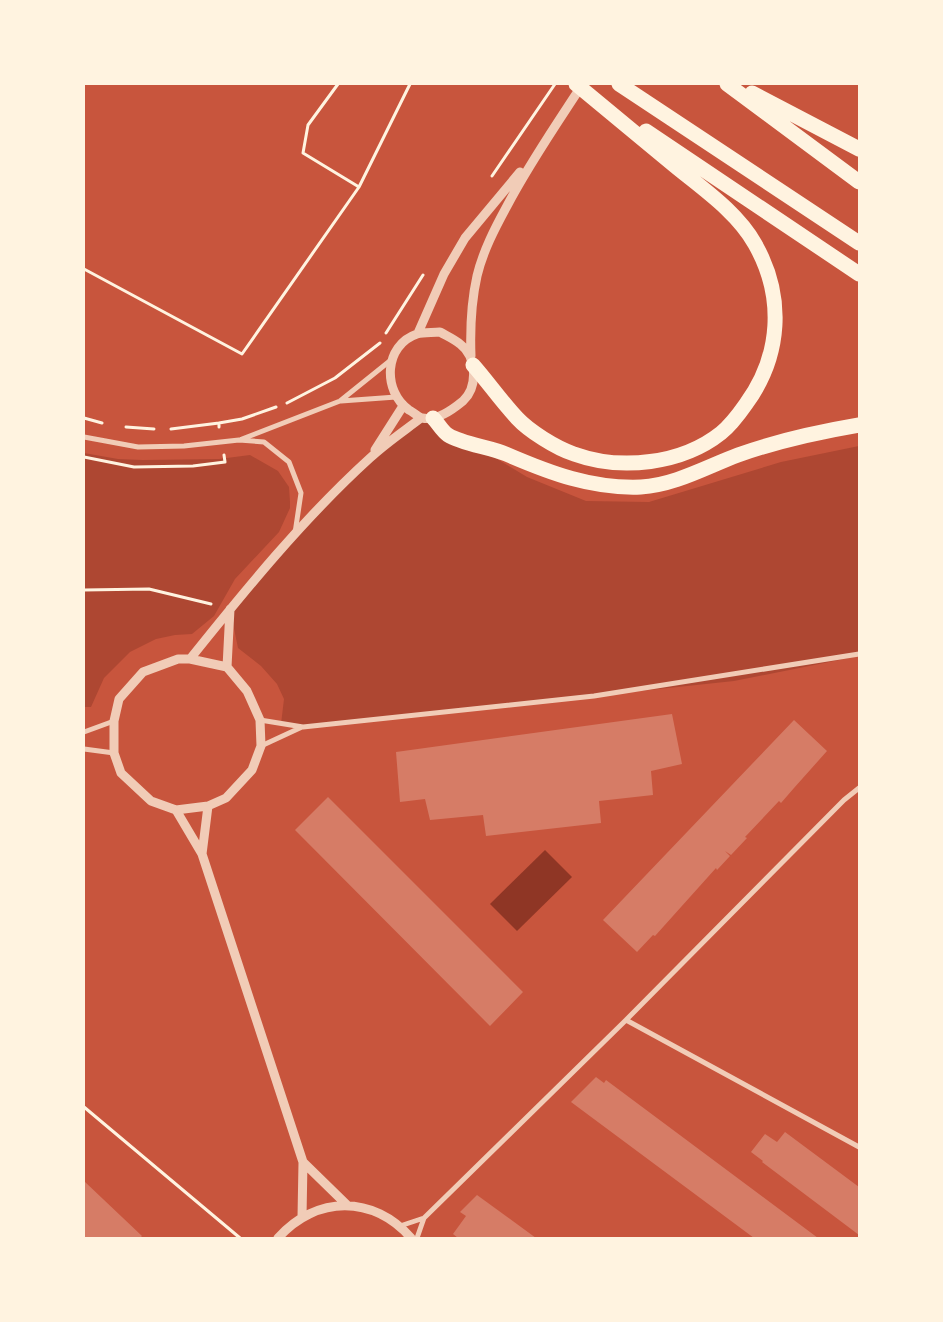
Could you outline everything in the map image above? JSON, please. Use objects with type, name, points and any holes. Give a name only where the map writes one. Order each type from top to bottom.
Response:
[{"type":"highway","points":[[576,84],[859,274]]},
{"type":"highway","points":[[472,361],[518,419],[544,439],[573,454],[601,461],[630,463],[655,461],[700,447],[722,432],[741,412],[754,394],[768,366],[774,339],[776,312],[772,288],[766,267],[756,245],[744,227],[691,179],[576,84]]},
{"type":"highway","points":[[619,84],[859,243]]},
{"type":"highway","points":[[727,84],[859,182]]},
{"type":"highway","points":[[735,84],[859,148]]},
{"type":"highway","points":[[427,418],[448,435],[474,445],[503,453],[561,476],[586,483],[615,487],[643,487],[669,482],[781,441],[859,425]]},
{"type":"street","points":[[370,457],[427,418],[451,411],[467,397],[474,382],[472,303],[477,276],[485,251],[498,221],[535,155],[583,84]]},
{"type":"street","points":[[418,334],[444,274],[466,238],[535,155]]},
{"type":"street","points":[[340,401],[391,360],[403,342],[418,334],[440,332],[461,344],[472,361]]},
{"type":"street","points":[[391,360],[390,380],[396,397],[403,406],[427,418]]},
{"type":"street","points":[[239,440],[340,401],[396,397]]},
{"type":"street","points":[[190,659],[230,609],[295,534],[370,457],[403,406]]},
{"type":"street","points":[[84,438],[138,447],[184,446],[239,440],[264,442],[288,462],[301,493],[295,534]]},
{"type":"street","points":[[227,668],[230,609]]},
{"type":"street","points":[[260,720],[303,727],[594,696],[859,654]]},
{"type":"street","points":[[178,659],[190,659],[227,668],[247,691],[260,720],[260,746],[252,770],[226,798],[208,806],[176,810],[150,801],[121,773],[114,753],[114,721],[119,699],[143,672],[178,659]]},
{"type":"street","points":[[84,732],[114,721]]},
{"type":"street","points":[[260,746],[303,727]]},
{"type":"street","points":[[84,748],[114,753]]},
{"type":"street","points":[[400,1226],[424,1218],[626,1020],[844,800],[859,788]]},
{"type":"street","points":[[202,854],[208,806]]},
{"type":"street","points":[[176,810],[202,854],[303,1162],[302,1217]]},
{"type":"street","points":[[626,1020],[859,1147]]},
{"type":"street","points":[[303,1162],[347,1206]]},
{"type":"street","points":[[278,1238],[302,1217],[323,1208],[347,1206],[364,1208],[383,1215],[400,1226],[411,1238]]},
{"type":"street","points":[[417,1238],[424,1218]]},
{"type":"path","points":[[338,84],[308,125],[303,153],[359,187]]},
{"type":"path","points":[[84,269],[242,354],[359,187],[410,84]]},
{"type":"path","points":[[491,177],[555,84]]},
{"type":"path","points":[[286,404],[335,378],[380,343],[426,271]]},
{"type":"path","points":[[117,427],[162,430],[219,423],[242,419],[277,407]]},
{"type":"path","points":[[84,418],[109,424]]},
{"type":"path","points":[[219,423],[222,442]]},
{"type":"path","points":[[84,590],[149,590],[230,609]]},
{"type":"path","points":[[84,1107],[240,1238]]},
{"type":"shaded area","points":[[421,418],[474,445],[527,477],[586,501],[649,502],[781,462],[859,446],[859,656],[734,681],[303,727],[281,724],[284,699],[277,684],[261,666],[238,648],[230,609],[370,457]]},
{"type":"shaded area","points":[[84,453],[118,459],[143,460],[219,459],[250,455],[278,471],[289,487],[290,502],[290,508],[279,532],[235,579],[214,616],[192,634],[156,639],[130,652],[104,678],[91,707],[84,707]]},
{"type":"shaded area","points":[[545,850],[572,877],[517,931],[490,904]]},
{"type":"building","points":[[672,714],[682,764],[651,771],[653,795],[599,801],[601,823],[486,836],[483,815],[430,820],[425,799],[400,802],[396,752]]},
{"type":"building","points":[[794,720],[827,751],[781,803],[779,801],[731,855],[725,851],[730,856],[717,870],[716,868],[655,936],[653,935],[637,952],[603,920]]},
{"type":"building","points":[[328,797],[523,992],[490,1026],[295,830]]},
{"type":"building","points":[[596,1077],[604,1083],[606,1080],[818,1238],[754,1238],[571,1102]]},
{"type":"building","points":[[785,1132],[859,1187],[859,1235],[751,1152],[765,1134],[777,1142]]},
{"type":"building","points":[[84,1181],[142,1236],[140,1238],[84,1238]]},
{"type":"building","points":[[477,1195],[536,1238],[458,1238],[453,1234],[466,1216],[460,1212]]}]
